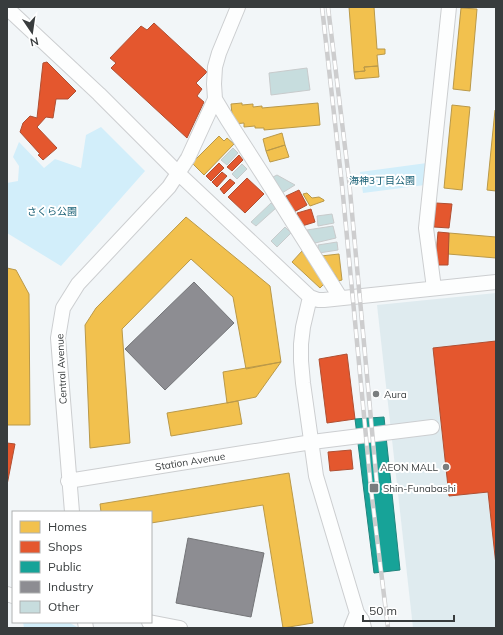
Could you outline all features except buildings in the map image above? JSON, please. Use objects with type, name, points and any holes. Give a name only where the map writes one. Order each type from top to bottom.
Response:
[{"type":"street","points":[[238,7],[219,53],[215,67],[215,99],[340,297]]},
{"type":"street","points":[[434,288],[426,228],[449,7]]},
{"type":"street","points":[[7,8],[99,94],[178,174],[310,297],[318,300],[496,282]]},
{"type":"street","name":"Central Avenue","points":[[72,511],[68,481],[58,338],[63,308],[78,284],[166,191],[188,158],[215,99]]},
{"type":"street","points":[[310,297],[303,327],[301,344],[303,383],[316,476],[356,614],[362,620],[364,628]]},
{"type":"street","name":"Station Avenue","points":[[68,481],[312,442],[432,427]]},
{"type":"street","points":[[351,628],[356,614]]},
{"type":"street","points":[[152,623],[180,628]]},
{"type":"shaded area","name":"AEON MALL","points":[[496,293],[496,628],[413,628],[377,305]]},
{"type":"green space","name":"さくら公園","points":[[101,127],[145,171],[61,266],[7,233],[7,183],[18,181],[19,166],[13,157],[19,142],[44,168],[55,159],[81,168],[86,135]]},
{"type":"green space","name":"海神3丁目公園","points":[[427,163],[425,185],[363,193],[360,172]]},
{"type":"green space","points":[[23,623],[70,623],[79,628],[24,628]]},
{"type":"railway","points":[[322,7],[342,185],[371,489],[388,628]]},
{"type":"railway","points":[[328,7],[349,180],[377,485]]},
{"type":"place","name":"Aura","points":[[376,394]]},
{"type":"place","name":"AEON MALL","points":[[446,467]]},
{"type":"place","name":"Shin-Funabashi","points":[[374,488]]}]
